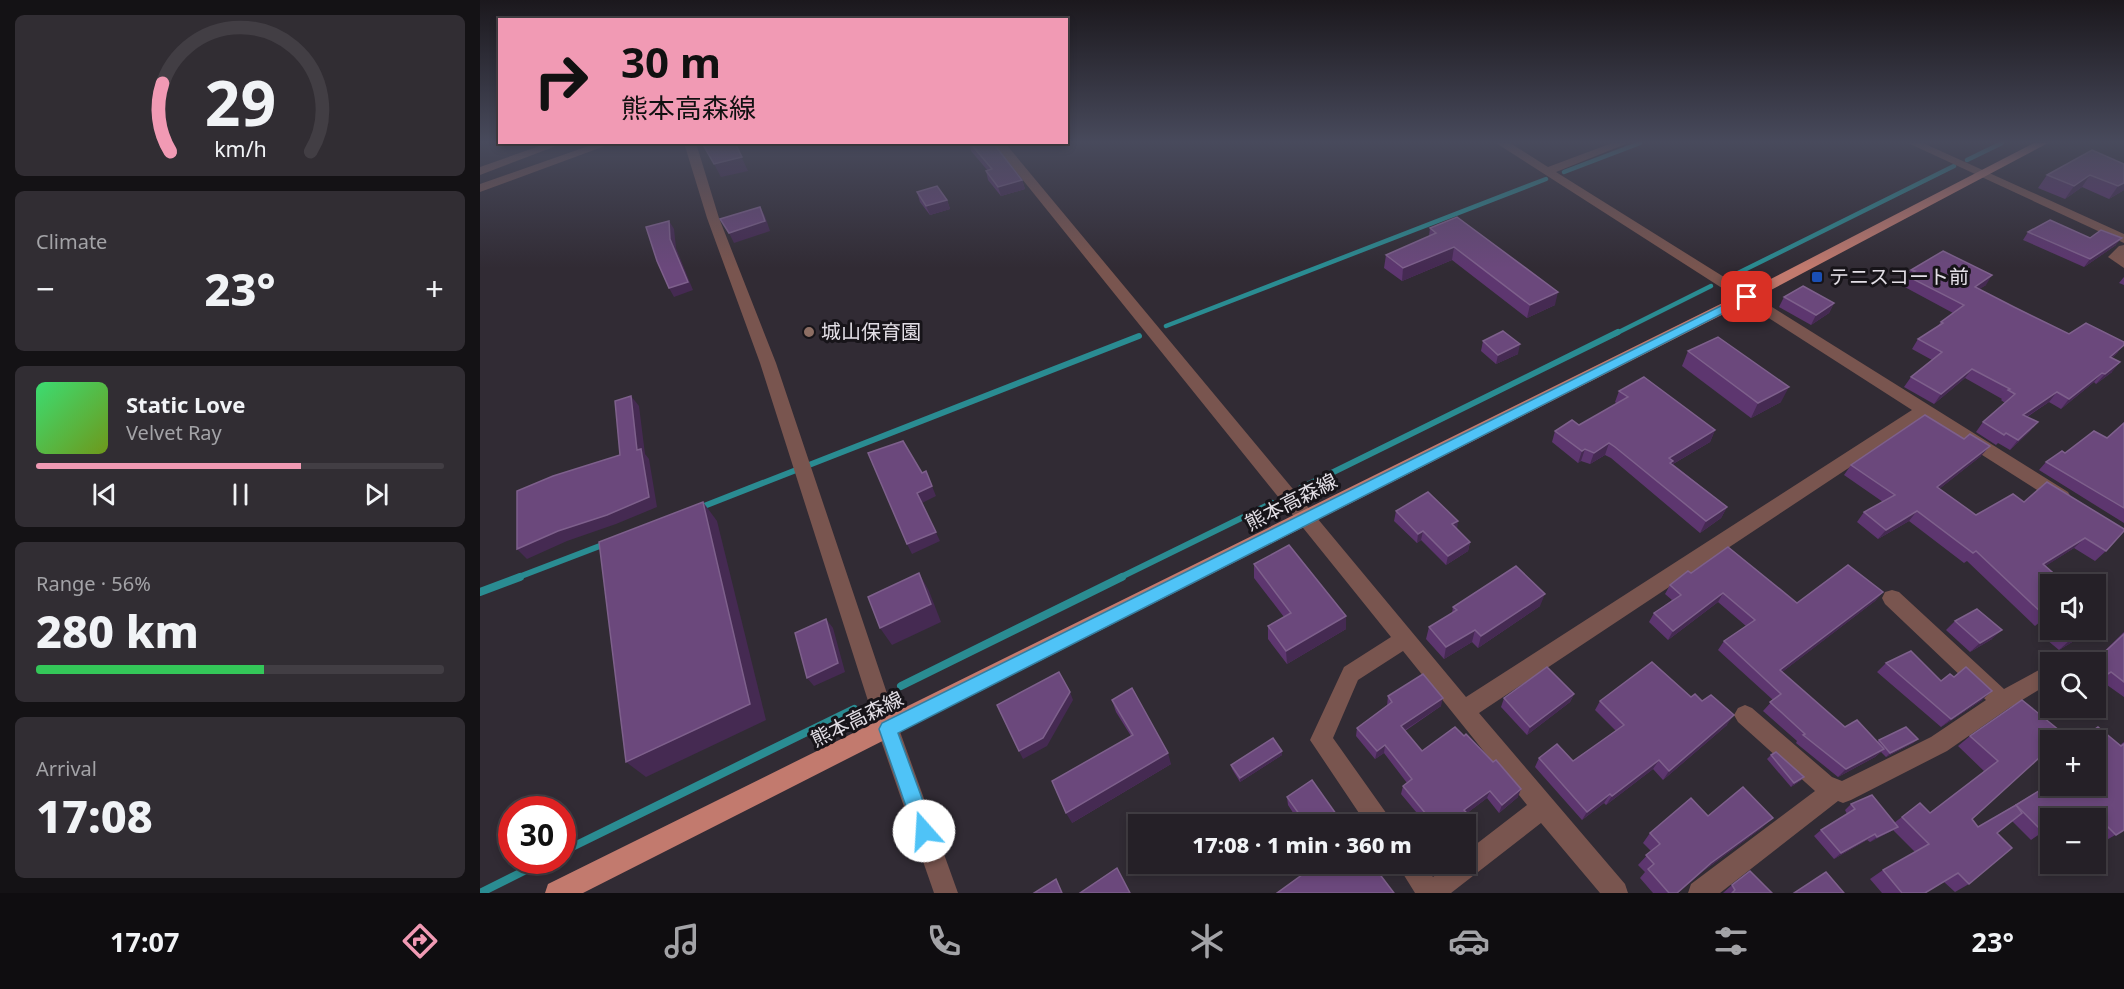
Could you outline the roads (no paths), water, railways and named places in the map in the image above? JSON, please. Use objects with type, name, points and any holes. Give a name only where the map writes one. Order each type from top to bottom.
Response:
[{"type":"main road","name":"熊本高森線","points":[[556,893],[888,729],[1747,297],[1959,185]]},
{"type":"street","points":[[702,185],[712,218],[768,363],[888,729],[946,893]]},
{"type":"street","points":[[1033,185],[1616,893]]},
{"type":"street","points":[[1570,185],[2076,505]]},
{"type":"street","points":[[2006,185],[2124,239]]},
{"type":"street","points":[[2124,249],[2115,257],[2124,264]]},
{"type":"street","points":[[1465,711],[1924,410]]},
{"type":"street","points":[[1892,598],[2002,701]]},
{"type":"street","points":[[1373,814],[1321,740],[1351,674],[1406,638]]},
{"type":"street","points":[[1745,715],[1825,785],[1843,792],[1939,744],[2002,701],[2040,679]]},
{"type":"street","points":[[1700,893],[1834,790]]},
{"type":"street","points":[[1416,874],[1430,893],[1544,807]]},
{"type":"waterway","points":[[1166,326],[1531,185]]},
{"type":"waterway","points":[[1732,276],[1916,185]]},
{"type":"waterway","points":[[1615,334],[1711,286]]},
{"type":"waterway","points":[[1301,488],[1618,332]]},
{"type":"waterway","points":[[699,508],[1139,336]]},
{"type":"waterway","points":[[1119,578],[1272,503]]},
{"type":"waterway","points":[[516,578],[605,544]]},
{"type":"waterway","points":[[480,592],[520,577]]},
{"type":"waterway","points":[[901,686],[1122,577]]},
{"type":"waterway","points":[[576,845],[854,709]]},
{"type":"waterway","points":[[480,893],[518,874]]},
{"type":"place","name":"テニスコート前","points":[[1817,277]]},
{"type":"place","name":"城山保育園","points":[[809,332]]}]
